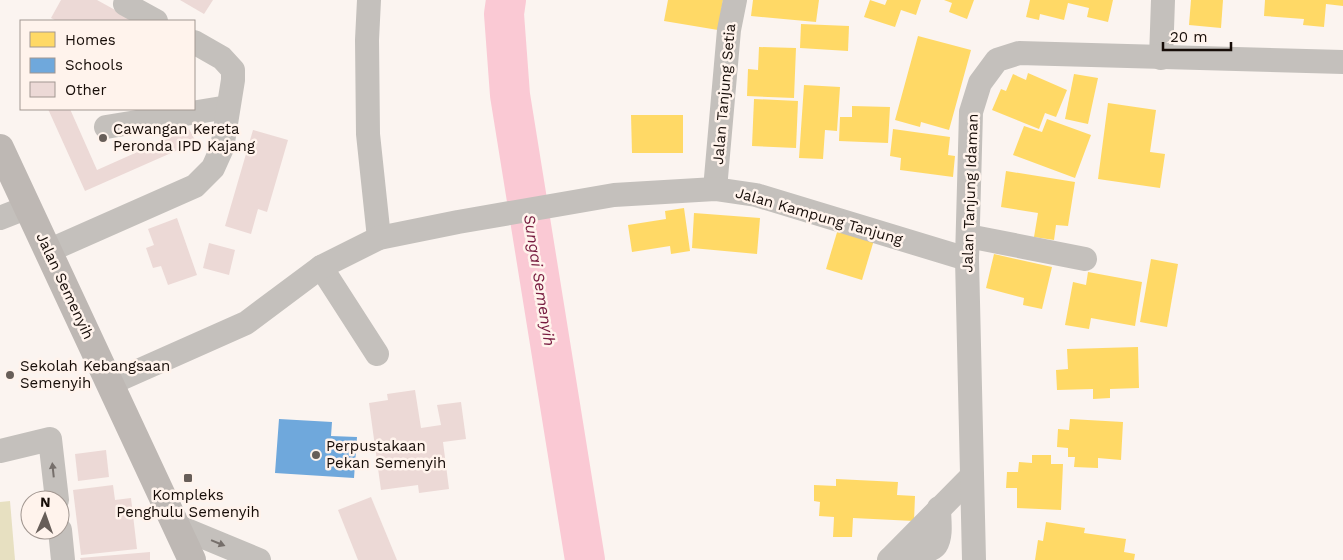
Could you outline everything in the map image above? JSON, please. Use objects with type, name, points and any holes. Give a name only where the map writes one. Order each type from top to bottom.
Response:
[{"type":"main road","name":"Jalan Semenyih","points":[[0,148],[192,560]]},
{"type":"street","points":[[369,0],[367,40],[368,134],[379,238]]},
{"type":"street","name":"Jalan Tanjung Setia","points":[[715,189],[729,30],[735,0]]},
{"type":"street","points":[[1161,58],[1163,0]]},
{"type":"street","points":[[125,4],[154,20]]},
{"type":"street","points":[[48,251],[195,186],[213,168],[222,148],[234,80],[234,70],[222,58],[195,43]]},
{"type":"street","name":"Jalan Tanjung Idaman","points":[[974,560],[967,259],[971,112],[980,83],[997,60],[1019,53],[1343,62]]},
{"type":"street","points":[[106,127],[228,107]]},
{"type":"street","name":"Jalan Kampung Tanjung","points":[[111,383],[246,323],[320,267],[379,238],[458,222],[614,195],[715,189],[756,195],[967,259]]},
{"type":"street","points":[[0,218],[28,207]]},
{"type":"street","points":[[968,236],[1085,259]]},
{"type":"street","points":[[320,267],[377,354]]},
{"type":"street","points":[[0,451],[50,439],[55,490]]},
{"type":"street","points":[[889,559],[972,476]]},
{"type":"street","points":[[177,526],[259,560]]},
{"type":"street","points":[[61,540],[63,560]]},
{"type":"shaded area","points":[[10,501],[15,560],[0,560],[0,502]]},
{"type":"building: Homes","points":[[668,0],[723,0],[718,30],[664,21]]},
{"type":"building: Homes","points":[[753,0],[819,0],[816,22],[751,16]]},
{"type":"building: Homes","points":[[870,0],[885,5],[887,0],[921,0],[916,15],[901,10],[895,27],[864,17]]},
{"type":"building: Homes","points":[[944,0],[974,0],[967,19],[949,12],[952,3]]},
{"type":"building: Homes","points":[[1030,0],[1113,0],[1108,22],[1087,17],[1089,8],[1068,3],[1064,20],[1040,14],[1039,20],[1026,17]]},
{"type":"building: Homes","points":[[1191,0],[1223,0],[1221,28],[1189,25]]},
{"type":"building: Homes","points":[[1265,0],[1343,0],[1343,6],[1326,4],[1324,27],[1303,25],[1304,19],[1264,16]]},
{"type":"building: Homes","points":[[801,24],[849,26],[848,51],[800,48]]},
{"type":"building: Homes","points":[[918,36],[971,50],[949,130],[921,122],[920,127],[895,120]]},
{"type":"building: Homes","points":[[759,47],[796,48],[794,98],[747,96],[748,69],[758,70]]},
{"type":"building: Homes","points":[[1028,73],[1067,90],[1056,117],[1045,113],[1039,129],[992,110],[1001,89],[1006,91],[1013,74],[1026,80]]},
{"type":"building: Homes","points":[[1074,74],[1098,78],[1088,124],[1065,119]]},
{"type":"building: Homes","points":[[804,85],[840,87],[837,131],[825,130],[823,159],[799,158]]},
{"type":"building: Homes","points":[[754,99],[798,101],[796,148],[752,146]]},
{"type":"building: Homes","points":[[1108,103],[1156,110],[1150,152],[1165,154],[1160,188],[1098,179]]},
{"type":"building: Homes","points":[[852,106],[890,107],[888,143],[839,141],[840,117],[852,117]]},
{"type":"building: Homes","points":[[631,115],[683,115],[683,153],[632,153]]},
{"type":"building: Homes","points":[[1047,119],[1091,135],[1075,178],[1013,155],[1024,126],[1042,132]]},
{"type":"building: Homes","points":[[893,129],[950,137],[948,155],[955,156],[953,177],[900,170],[901,158],[890,156]]},
{"type":"building: Homes","points":[[1006,171],[1075,182],[1068,226],[1056,225],[1054,240],[1034,237],[1038,213],[1001,207]]},
{"type":"building: Homes","points":[[684,208],[690,251],[671,254],[670,246],[632,252],[628,225],[666,219],[665,211]]},
{"type":"building: Homes","points":[[694,213],[760,218],[757,254],[692,248]]},
{"type":"building: Homes","points":[[838,229],[874,240],[862,280],[826,269]]},
{"type":"building: Homes","points":[[994,254],[1052,267],[1042,309],[1023,305],[1024,298],[986,288]]},
{"type":"building: Homes","points":[[1151,259],[1178,264],[1167,327],[1140,322]]},
{"type":"building: Homes","points":[[1088,272],[1142,282],[1135,326],[1091,318],[1089,329],[1065,325],[1073,282],[1086,285]]},
{"type":"building: Homes","points":[[1138,347],[1139,388],[1110,389],[1110,398],[1093,399],[1093,389],[1057,390],[1056,370],[1068,369],[1067,349]]},
{"type":"building: Homes","points":[[1070,419],[1123,422],[1121,460],[1098,458],[1098,468],[1074,467],[1075,457],[1068,457],[1068,448],[1057,447],[1058,429],[1069,430]]},
{"type":"building: Homes","points":[[1032,455],[1051,455],[1051,464],[1063,464],[1061,510],[1017,508],[1017,488],[1006,488],[1007,472],[1018,472],[1019,462],[1032,463]]},
{"type":"building: Homes","points":[[836,479],[898,482],[897,495],[915,496],[914,521],[853,518],[852,537],[833,537],[834,517],[819,516],[820,502],[814,501],[814,485],[836,486]]},
{"type":"building: Homes","points":[[1046,522],[1085,528],[1084,533],[1126,539],[1124,552],[1135,554],[1134,560],[1035,560],[1038,540],[1043,541]]},
{"type":"building: Schools","name":"Perpustakaan Pekan Semenyih","points":[[279,419],[332,422],[331,436],[357,437],[354,478],[275,473]]},
{"type":"building: Other","points":[[61,0],[97,0],[133,20],[55,20],[51,18]]},
{"type":"building: Other","points":[[180,0],[213,0],[204,14]]},
{"type":"building: Other","points":[[48,110],[70,110],[97,170],[189,129],[196,142],[85,191]]},
{"type":"building: Other","points":[[253,130],[288,140],[267,212],[258,209],[251,234],[225,226]]},
{"type":"building: Other","points":[[177,218],[197,275],[168,285],[161,266],[153,268],[146,248],[154,245],[148,229]]},
{"type":"building: Other","points":[[209,243],[235,250],[229,275],[203,268]]},
{"type":"building: Other","points":[[415,390],[421,428],[441,425],[437,405],[461,402],[466,439],[443,442],[449,489],[419,493],[418,485],[381,490],[369,403],[388,400],[387,394]]},
{"type":"building: Other","points":[[106,450],[109,477],[78,481],[75,454]]},
{"type":"building: Other","points":[[113,485],[115,500],[131,498],[137,549],[81,555],[73,490]]},
{"type":"building: Other","points":[[371,497],[397,560],[358,560],[338,510]]},
{"type":"building: Other","points":[[150,552],[150,560],[81,560],[80,558]]},
{"type":"waterway","name":"Sungai Semenyih","points":[[506,0],[504,14],[510,95],[585,560]]},
{"type":"place","name":"Cawangan Kereta Peronda IPD Kajang","points":[[103,138]]},
{"type":"place","name":"Sekolah Kebangsaan Semenyih","points":[[10,375]]},
{"type":"place","name":"Perpustakaan Pekan Semenyih","points":[[316,455]]},
{"type":"place","name":"Kompleks Penghulu Semenyih","points":[[188,478]]}]
